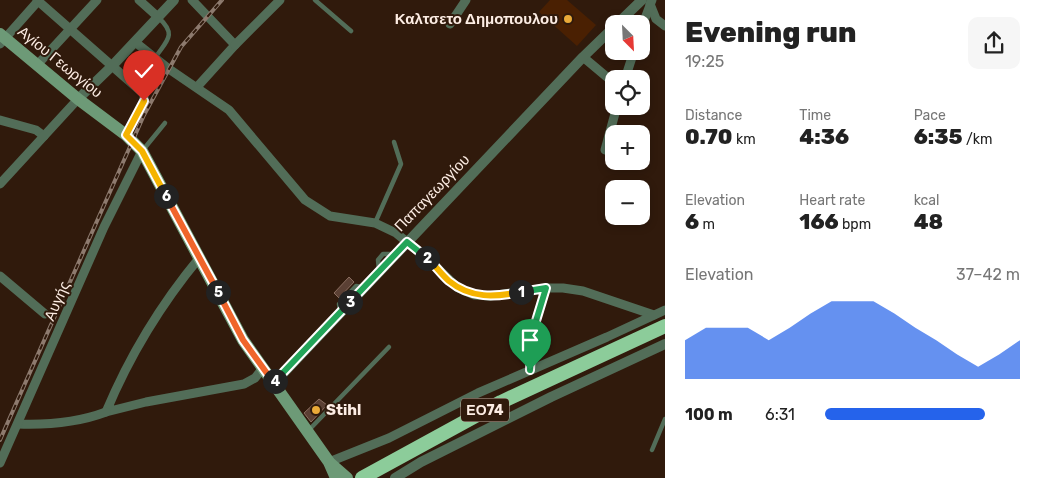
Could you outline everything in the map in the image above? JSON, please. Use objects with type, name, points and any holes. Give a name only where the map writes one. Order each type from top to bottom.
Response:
[{"type":"highway","name":"ΕΟ74","points":[[362,478],[501,402],[665,326]]},
{"type":"main road","name":"Αγίου Γεωργίου","points":[[2,38],[38,64],[78,99],[126,135],[142,151],[243,340],[307,432],[331,473],[347,478]]},
{"type":"street","points":[[2,38],[38,0],[144,94],[144,101],[126,135]]},
{"type":"street","points":[[38,64],[97,0]]},
{"type":"street","points":[[139,0],[158,17]]},
{"type":"street","points":[[0,184],[78,99],[174,0]]},
{"type":"street","points":[[192,0],[236,44]]},
{"type":"street","points":[[197,88],[236,44],[280,0]]},
{"type":"street","points":[[450,24],[466,0]]},
{"type":"street","points":[[629,15],[648,1]]},
{"type":"street","points":[[648,1],[656,18],[665,26]]},
{"type":"street","points":[[644,15],[648,1]]},
{"type":"street","name":"Παπαγεωργίου","points":[[274,383],[605,36]]},
{"type":"street","points":[[135,42],[229,110],[305,200],[330,216],[375,224],[396,233],[429,260],[453,284],[474,295],[505,295],[546,288],[563,288],[582,291],[654,315]]},
{"type":"street","points":[[583,57],[605,75]]},
{"type":"street","points":[[0,120],[36,130],[44,136]]},
{"type":"street","name":"Αυγής","points":[[0,463],[104,227],[142,151]]},
{"type":"street","points":[[106,412],[118,384],[169,296],[200,257]]},
{"type":"street","points":[[0,276],[44,314]]},
{"type":"street","points":[[530,370],[532,334],[546,288]]},
{"type":"street","points":[[331,473],[389,438],[478,393],[665,310]]},
{"type":"street","points":[[395,478],[421,462],[551,397],[665,344]]},
{"type":"street","points":[[18,424],[45,425],[74,422],[146,402],[244,384],[255,378],[263,368]]},
{"type":"lane","points":[[315,0],[350,30]]},
{"type":"lane","points":[[155,58],[169,37],[170,31],[169,27],[158,17]]},
{"type":"lane","points":[[142,151],[166,123]]},
{"type":"lane","points":[[375,224],[402,164],[394,142]]},
{"type":"lane","points":[[307,432],[389,347]]},
{"type":"lane","points":[[652,450],[665,419]]},
{"type":"shaded area","name":"Καλτσετο Δημοπουλου","points":[[550,0],[567,0],[596,25],[577,46],[539,12]]},
{"type":"building","points":[[349,277],[354,282],[339,298],[334,293]]},
{"type":"building","name":"Stihl","points":[[319,399],[327,405],[311,422],[304,413]]},
{"type":"railway","points":[[0,440],[144,115],[181,47],[222,0]]},
{"type":"place","name":"Καλτσετο Δημοπουλου","points":[[568,19]]},
{"type":"place","name":"Stihl","points":[[316,410]]},
{"type":"route","points":[[144,101],[126,135],[142,151],[243,340],[274,383],[407,242],[420,251],[458,288],[474,295],[505,295],[546,288],[532,334],[530,370]]}]
